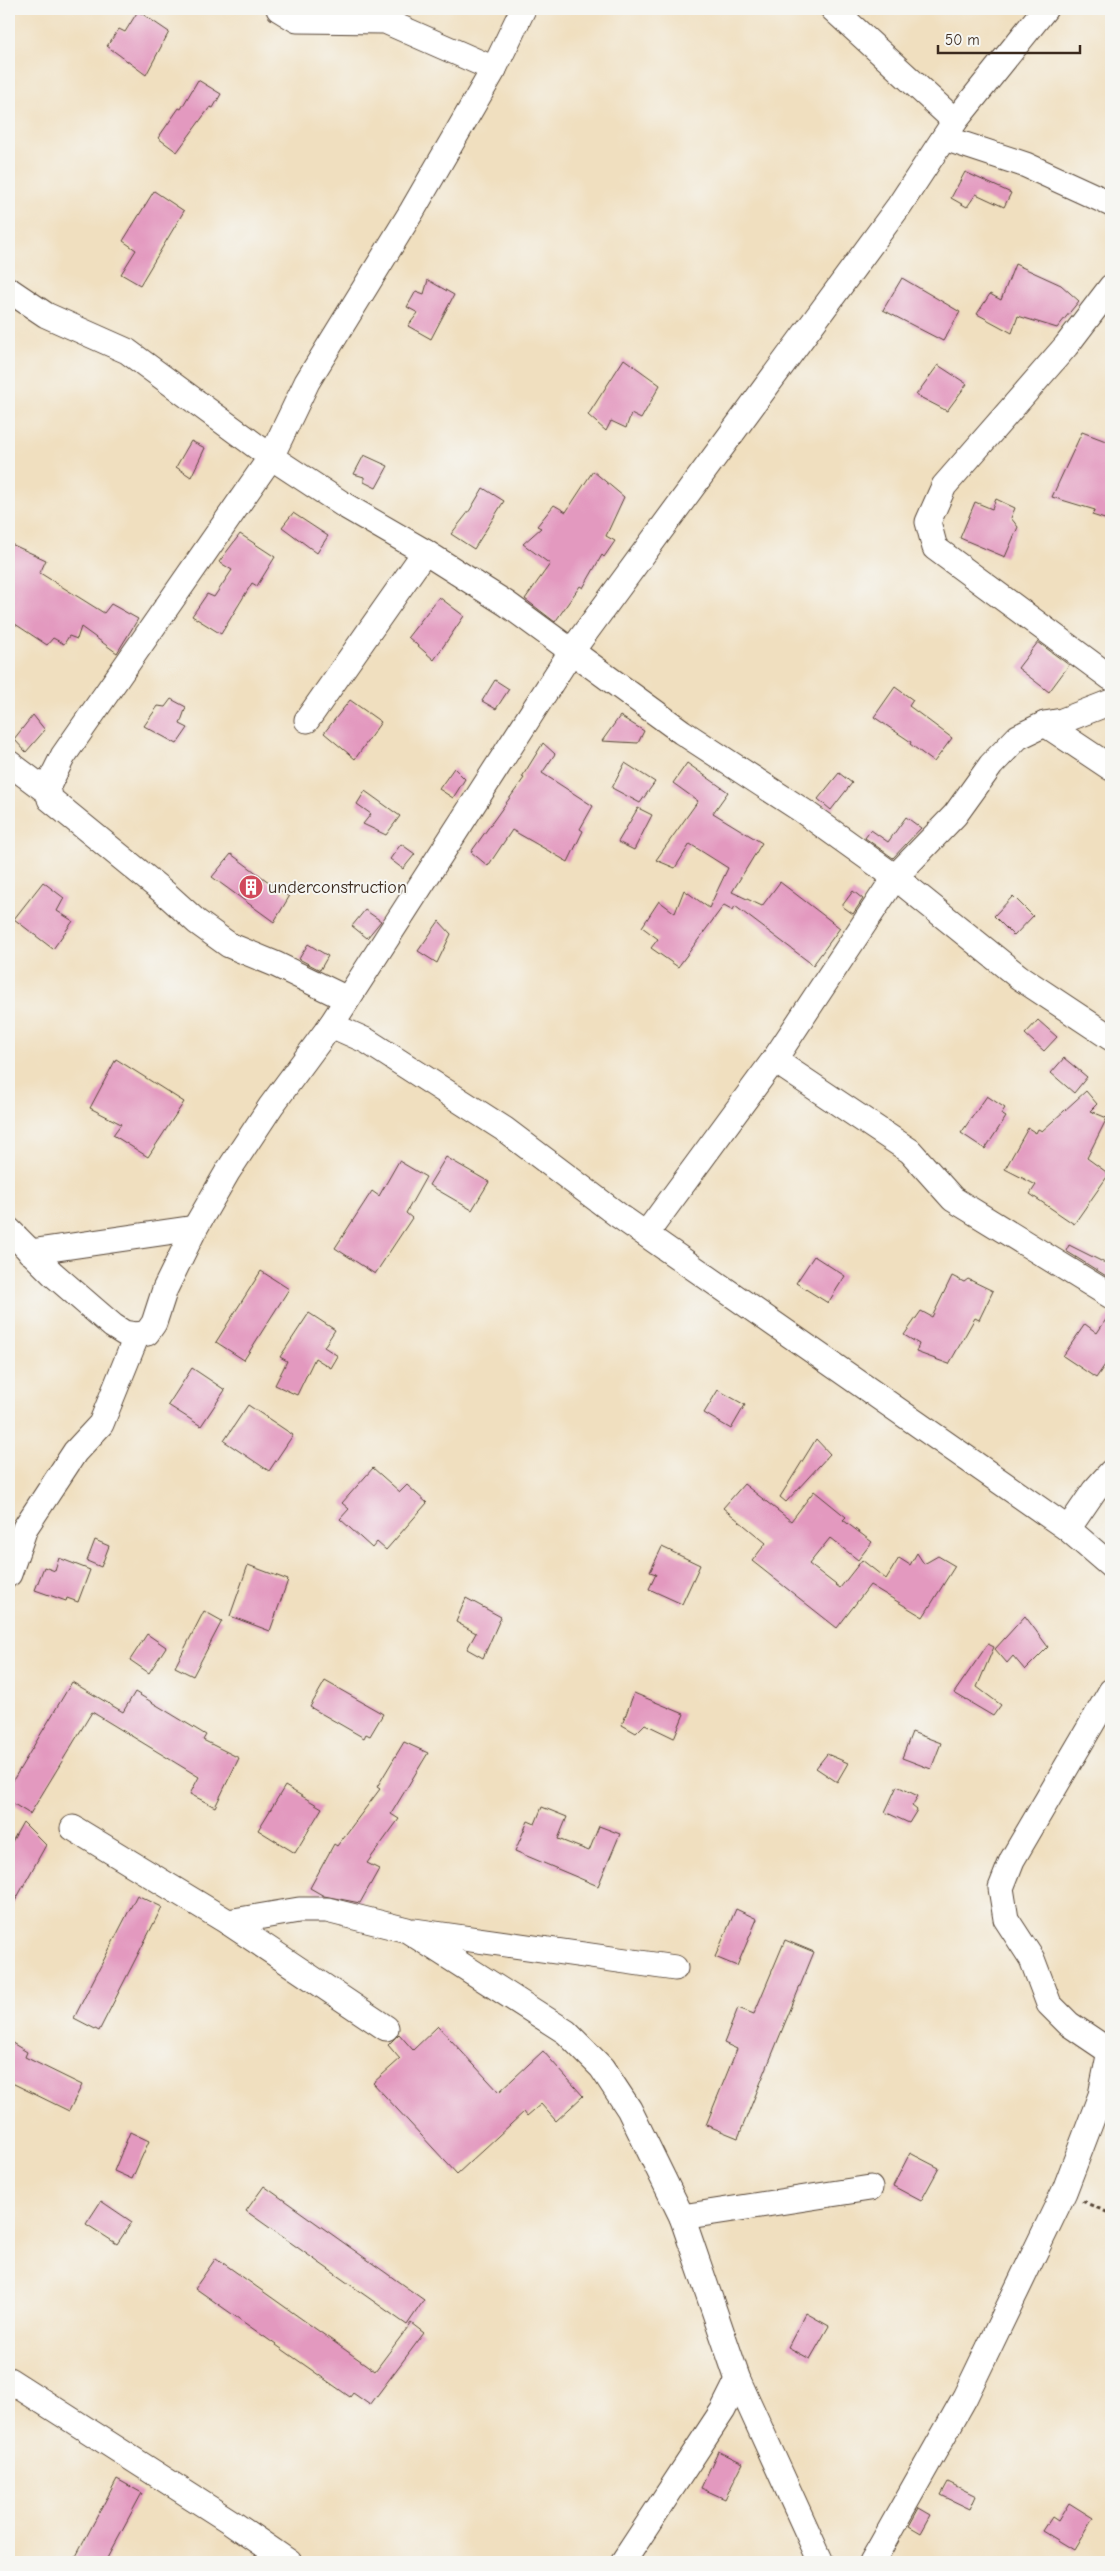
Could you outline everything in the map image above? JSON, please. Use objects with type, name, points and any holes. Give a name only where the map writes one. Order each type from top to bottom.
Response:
[{"type":"street","points":[[279,9],[297,20],[385,21],[494,69]]},
{"type":"street","points":[[347,999],[300,976],[228,945],[197,922],[166,893],[50,799],[48,786],[62,756],[270,457],[307,382],[412,211],[494,69],[523,9]]},
{"type":"street","points":[[833,9],[949,130],[1111,204]]},
{"type":"street","points":[[9,1230],[30,1252],[113,1326],[124,1333],[136,1335],[147,1333],[154,1323],[165,1289],[195,1228],[271,1106],[331,1025],[571,652],[899,206],[949,130],[1046,9]]},
{"type":"street","points":[[1111,287],[1066,346],[944,486],[928,522],[935,548],[1111,678]]},
{"type":"street","points":[[9,290],[46,315],[127,351],[270,457],[344,505],[425,552],[507,604],[682,732],[803,812],[895,877],[1019,977],[1111,1038]]},
{"type":"street","points":[[307,720],[425,552]]},
{"type":"street","points":[[646,1234],[774,1060],[895,877],[954,815],[991,765],[1018,737],[1045,724],[1062,721],[1111,702]]},
{"type":"street","points":[[1045,724],[1111,768]]},
{"type":"street","points":[[9,763],[49,793]]},
{"type":"street","points":[[331,1025],[368,1041],[504,1129],[646,1234],[1068,1529],[1111,1566]]},
{"type":"street","points":[[774,1060],[910,1151],[954,1199],[1111,1296]]},
{"type":"street","points":[[30,1252],[195,1228]]},
{"type":"street","points":[[9,1574],[17,1522],[75,1452],[101,1424],[136,1335]]},
{"type":"street","points":[[1068,1529],[1094,1491],[1111,1472]]},
{"type":"street","points":[[872,2562],[965,2397],[1064,2192],[1101,2095],[1108,2068],[1110,2048],[1070,2024],[1049,2004],[1032,1959],[1006,1919],[1001,1888],[1012,1860],[1111,1691]]},
{"type":"street","points":[[73,1828],[228,1922],[386,2028]]},
{"type":"street","points":[[228,1922],[299,1910],[327,1910],[407,1930],[675,1968]]},
{"type":"street","points":[[407,1930],[566,2032],[602,2068],[629,2109],[682,2217],[738,2380],[821,2562]]},
{"type":"street","points":[[682,2217],[870,2188]]},
{"type":"street","points":[[9,2380],[231,2522],[289,2562]]},
{"type":"street","points":[[623,2562],[723,2410],[738,2380]]},
{"type":"path","points":[[1064,2192],[1111,2214]]},
{"type":"building","points":[[138,11],[169,32],[146,75],[107,46],[119,29],[125,32]]},
{"type":"building","points":[[198,80],[221,94],[213,108],[210,107],[177,152],[158,138],[179,108],[181,109]]},
{"type":"building","points":[[965,172],[1011,193],[1004,207],[976,194],[967,207],[951,198]]},
{"type":"building","points":[[154,191],[184,211],[140,285],[121,274],[136,250],[123,241]]},
{"type":"building","points":[[1015,264],[1061,285],[1079,301],[1057,328],[1018,316],[1012,333],[977,314],[990,294],[1001,300]]},
{"type":"building","points":[[902,278],[960,312],[943,341],[883,310]]},
{"type":"building","points":[[428,280],[454,295],[431,339],[408,326],[418,313],[407,307],[416,291],[424,294]]},
{"type":"building","points":[[624,359],[660,385],[641,419],[631,414],[626,428],[611,421],[606,431],[588,415]]},
{"type":"building","points":[[938,365],[967,384],[947,411],[916,395]]},
{"type":"building","points":[[1082,432],[1111,443],[1111,521],[1092,515],[1095,510],[1052,497]]},
{"type":"building","points":[[191,441],[205,448],[191,477],[176,467]]},
{"type":"building","points":[[364,455],[388,466],[376,488],[364,482],[364,477],[354,474]]},
{"type":"building","points":[[593,471],[624,497],[606,536],[615,541],[604,557],[602,555],[583,588],[580,586],[555,622],[525,599],[550,564],[523,544],[541,528],[537,526],[554,505],[566,512]]},
{"type":"building","points":[[483,488],[504,501],[474,549],[451,534],[470,510]]},
{"type":"building","points":[[996,499],[1015,508],[1011,518],[1018,527],[1005,557],[960,538],[975,502],[992,509]]},
{"type":"building","points":[[293,513],[328,536],[317,553],[282,527]]},
{"type":"building","points":[[240,534],[275,557],[257,586],[252,583],[221,634],[192,616],[207,594],[214,597],[232,570],[219,562]]},
{"type":"building","points":[[9,543],[46,560],[40,573],[104,613],[111,604],[138,619],[117,653],[81,627],[77,639],[69,636],[64,644],[53,638],[47,645],[9,620]]},
{"type":"building","points":[[439,597],[464,616],[434,660],[408,637]]},
{"type":"building","points":[[1038,642],[1069,665],[1049,692],[1018,668]]},
{"type":"building","points":[[495,680],[509,689],[496,709],[482,701]]},
{"type":"building","points":[[895,687],[913,700],[909,706],[952,738],[934,762],[910,744],[911,742],[874,717]]},
{"type":"building","points":[[171,699],[186,707],[180,724],[188,728],[177,744],[144,726],[158,706],[165,707]]},
{"type":"building","points":[[350,700],[381,722],[355,759],[324,733]]},
{"type":"building","points":[[33,715],[45,730],[26,752],[14,739]]},
{"type":"building","points":[[620,716],[644,731],[638,743],[602,741]]},
{"type":"building","points":[[543,743],[555,754],[542,773],[593,806],[580,829],[583,831],[568,862],[512,830],[488,866],[471,852],[524,778],[522,777]]},
{"type":"building","points":[[625,763],[655,782],[640,803],[612,788]]},
{"type":"building","points":[[687,763],[728,792],[713,813],[762,843],[732,892],[762,906],[780,882],[840,928],[813,965],[735,906],[733,910],[724,905],[678,967],[651,948],[658,939],[642,927],[659,901],[675,913],[684,890],[709,908],[728,868],[690,844],[675,868],[656,860],[698,801],[673,783]]},
{"type":"building","points":[[454,768],[465,779],[453,798],[439,789]]},
{"type":"building","points":[[839,773],[852,783],[831,810],[818,799]]},
{"type":"building","points":[[365,791],[400,816],[386,835],[363,824],[371,814],[357,804]]},
{"type":"building","points":[[638,808],[652,815],[634,850],[618,842]]},
{"type":"building","points":[[906,817],[921,828],[893,858],[865,838],[871,830],[888,842]]},
{"type":"building","points":[[401,844],[415,854],[403,869],[390,859]]},
{"type":"building","name":"underconstruction","points":[[231,854],[289,897],[274,922],[212,877]]},
{"type":"building","points":[[43,882],[64,898],[57,911],[73,921],[53,949],[14,919]]},
{"type":"building","points":[[853,891],[863,899],[853,914],[842,906]]},
{"type":"building","points":[[1013,896],[1033,916],[1014,936],[994,916]]},
{"type":"building","points":[[365,910],[381,921],[367,938],[352,926]]},
{"type":"building","points":[[439,921],[451,934],[437,963],[418,951]]},
{"type":"building","points":[[308,944],[328,956],[320,970],[299,959]]},
{"type":"building","points":[[1038,1020],[1057,1037],[1044,1051],[1025,1034]]},
{"type":"building","points":[[1064,1058],[1087,1077],[1074,1093],[1051,1073]]},
{"type":"building","points":[[116,1059],[184,1102],[148,1157],[113,1135],[121,1124],[90,1108]]},
{"type":"building","points":[[1086,1091],[1097,1104],[1090,1111],[1107,1118],[1087,1158],[1109,1174],[1074,1224],[1030,1194],[1036,1185],[1005,1169],[1028,1128],[1036,1133],[1038,1129],[1042,1131]]},
{"type":"building","points":[[987,1096],[1005,1108],[1001,1114],[1006,1117],[985,1149],[961,1133]]},
{"type":"building","points":[[446,1157],[489,1182],[472,1210],[429,1185]]},
{"type":"building","points":[[399,1161],[426,1177],[406,1213],[412,1218],[375,1274],[335,1248],[372,1191],[379,1196]]},
{"type":"building","points":[[1069,1245],[1111,1266],[1111,1279],[1066,1251]]},
{"type":"building","points":[[814,1256],[845,1276],[828,1303],[796,1283]]},
{"type":"building","points":[[261,1271],[289,1289],[244,1360],[216,1342]]},
{"type":"building","points":[[952,1276],[964,1282],[968,1279],[993,1291],[979,1320],[975,1318],[949,1364],[916,1352],[919,1344],[904,1335],[921,1311],[932,1317]]},
{"type":"building","points":[[1111,1312],[1111,1356],[1096,1378],[1063,1356],[1085,1324],[1097,1333]]},
{"type":"building","points":[[309,1313],[335,1330],[324,1347],[338,1356],[331,1368],[315,1358],[297,1395],[275,1385],[287,1361],[280,1357]]},
{"type":"building","points":[[192,1368],[225,1390],[201,1426],[168,1405]]},
{"type":"building","points":[[718,1390],[745,1405],[731,1429],[704,1413]]},
{"type":"building","points":[[248,1405],[293,1435],[269,1471],[224,1441]]},
{"type":"building","points":[[816,1439],[830,1454],[786,1502],[780,1497]]},
{"type":"building","points":[[373,1468],[400,1492],[407,1485],[427,1503],[386,1550],[377,1542],[372,1548],[340,1519],[349,1509],[342,1503]]},
{"type":"building","points":[[744,1484],[791,1521],[814,1491],[846,1517],[843,1520],[872,1542],[858,1560],[830,1538],[809,1564],[840,1588],[862,1560],[886,1579],[899,1558],[910,1565],[917,1553],[924,1564],[938,1556],[955,1566],[923,1617],[870,1585],[837,1628],[752,1561],[766,1543],[723,1508]]},
{"type":"building","points":[[95,1540],[109,1546],[101,1567],[87,1561]]},
{"type":"building","points":[[662,1547],[700,1565],[682,1604],[649,1589],[656,1574],[650,1572]]},
{"type":"building","points":[[59,1558],[90,1570],[78,1602],[67,1598],[66,1601],[35,1590],[44,1567],[55,1571]]},
{"type":"building","points":[[248,1565],[288,1580],[270,1631],[230,1616]]},
{"type":"building","points":[[466,1598],[501,1617],[483,1658],[467,1649],[476,1633],[456,1622]]},
{"type":"building","points":[[204,1611],[222,1621],[193,1676],[175,1667]]},
{"type":"building","points":[[1025,1616],[1048,1647],[1025,1670],[1013,1656],[1007,1663],[995,1649]]},
{"type":"building","points":[[147,1634],[166,1647],[149,1673],[130,1660]]},
{"type":"building","points":[[988,1644],[994,1647],[977,1687],[1001,1705],[993,1716],[954,1693]]},
{"type":"building","points":[[325,1681],[383,1714],[370,1736],[366,1734],[364,1738],[310,1707]]},
{"type":"building","points":[[72,1682],[123,1712],[135,1692],[206,1735],[203,1740],[239,1758],[215,1807],[190,1794],[199,1777],[92,1712],[30,1814],[9,1801],[9,1787]]},
{"type":"building","points":[[634,1693],[684,1714],[674,1738],[645,1724],[636,1733],[622,1725]]},
{"type":"building","points":[[912,1732],[941,1743],[931,1769],[902,1758]]},
{"type":"building","points":[[404,1742],[428,1753],[391,1814],[399,1819],[367,1863],[379,1869],[360,1903],[324,1896],[310,1888],[334,1844],[337,1846],[380,1789],[377,1787]]},
{"type":"building","points":[[827,1754],[848,1763],[837,1782],[816,1768]]},
{"type":"building","points":[[285,1786],[322,1808],[295,1853],[258,1830]]},
{"type":"building","points":[[897,1786],[918,1796],[912,1806],[917,1810],[909,1823],[885,1812]]},
{"type":"building","points":[[542,1807],[567,1817],[558,1839],[589,1851],[599,1826],[620,1834],[598,1886],[515,1851],[528,1821],[535,1824]]},
{"type":"building","points":[[23,1822],[46,1845],[9,1912],[9,1847]]},
{"type":"building","points":[[137,1895],[162,1907],[99,2031],[74,2018]]},
{"type":"building","points":[[736,1909],[757,1919],[737,1966],[715,1957]]},
{"type":"building","points":[[785,1940],[814,1952],[738,2138],[706,2125],[737,2049],[724,2043],[738,2008],[754,2014]]},
{"type":"building","points":[[438,2026],[499,2092],[543,2051],[583,2096],[556,2121],[541,2104],[527,2116],[524,2112],[457,2174],[373,2083],[400,2059],[388,2045],[399,2034],[413,2050]]},
{"type":"building","points":[[9,2041],[27,2052],[25,2057],[82,2085],[69,2111],[12,2083],[9,2090]]},
{"type":"building","points":[[130,2132],[149,2141],[132,2179],[114,2171]]},
{"type":"building","points":[[910,2153],[939,2168],[921,2201],[893,2186]]},
{"type":"building","points":[[264,2186],[424,2300],[407,2325],[246,2211]]},
{"type":"building","points":[[101,2201],[132,2222],[117,2244],[86,2224]]},
{"type":"building","points":[[216,2258],[375,2371],[411,2323],[424,2333],[370,2405],[353,2393],[350,2397],[195,2288]]},
{"type":"building","points":[[806,2313],[829,2326],[810,2359],[788,2347]]},
{"type":"building","points":[[718,2451],[743,2463],[725,2499],[701,2488]]},
{"type":"building","points":[[117,2479],[142,2493],[105,2562],[73,2562]]},
{"type":"building","points":[[948,2482],[976,2496],[970,2509],[941,2495]]},
{"type":"building","points":[[1069,2503],[1093,2518],[1074,2550],[1043,2531],[1052,2517],[1058,2521]]},
{"type":"building","points":[[919,2508],[931,2515],[921,2533],[909,2526]]},
{"type":"place","name":"underconstruction","points":[[251,887]]}]
